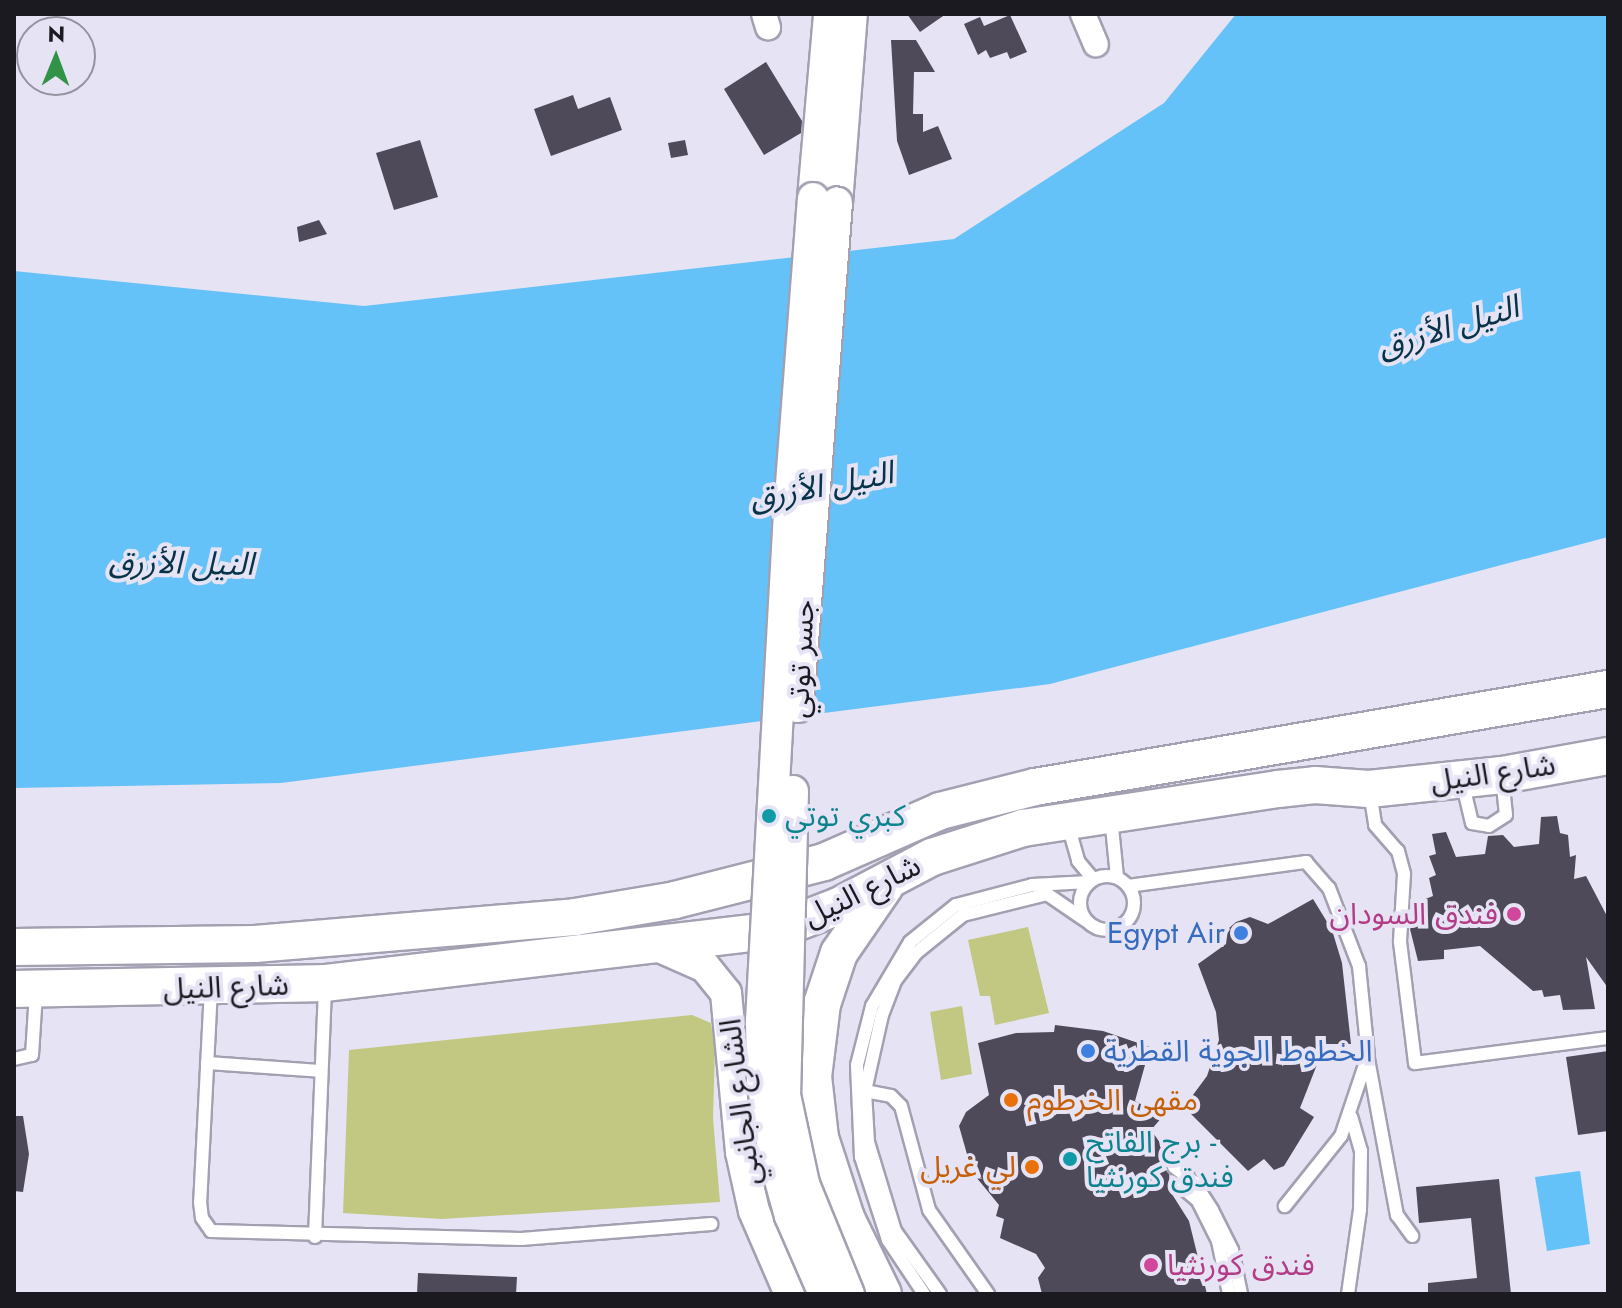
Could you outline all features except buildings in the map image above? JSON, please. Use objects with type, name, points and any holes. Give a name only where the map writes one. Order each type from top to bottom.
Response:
[{"type":"main road","name":"شارع النيل","points":[[14,947],[255,944],[575,917],[675,900],[824,862],[940,811],[1035,787],[1608,689]]},
{"type":"main road","name":"شارع النيل","points":[[25,989],[256,988],[325,983],[777,930],[839,906],[892,876],[980,840],[1067,821],[1315,785],[1369,789],[1502,775],[1608,756]]},
{"type":"main road","points":[[883,1294],[846,1218],[820,1138],[813,1077],[822,1004],[839,953],[892,876]]},
{"type":"main road","points":[[255,944],[256,988]]},
{"type":"street","name":"جسر توتي","points":[[824,1294],[790,1216],[775,1162],[762,1081],[761,1021],[790,496],[829,14]]},
{"type":"street","name":"جسر توتي","points":[[849,1294],[804,1184],[784,1068],[810,511],[852,14]]},
{"type":"street","points":[[1083,14],[1096,44]]},
{"type":"street","name":"الشارع الجانبي","points":[[653,944],[705,967],[726,993],[741,1152],[754,1211],[790,1294]]},
{"type":"lane","points":[[1462,778],[1472,823],[1489,826],[1506,815],[1502,775]]},
{"type":"lane","points":[[1369,789],[1375,825],[1398,851],[1404,874],[1400,942],[1415,1063],[1608,1038]]},
{"type":"lane","points":[[940,1294],[895,1231],[868,1142],[865,1091],[872,1047],[895,981],[939,930],[976,910],[1040,894],[1058,897],[1085,920],[1103,930],[1124,925],[1134,906],[1128,886],[1117,877],[1110,815]]},
{"type":"lane","points":[[1067,821],[1078,861],[1091,881]]},
{"type":"lane","points":[[1128,886],[1306,862],[1329,888],[1359,966],[1368,1056],[1397,1215],[1412,1236]]},
{"type":"lane","points":[[924,1294],[888,1240],[861,1157],[857,1065],[872,1006],[910,942],[956,905],[1032,885],[1117,877]]},
{"type":"lane","points":[[1085,920],[1079,900],[1091,881]]},
{"type":"lane","points":[[315,1237],[325,983]]},
{"type":"lane","points":[[211,988],[202,1218],[211,1231],[315,1237],[521,1239],[711,1224]]},
{"type":"lane","points":[[14,1059],[32,1055],[25,989]]},
{"type":"lane","points":[[1285,1206],[1329,1156],[1351,1117],[1368,1056]]},
{"type":"lane","points":[[207,1063],[321,1071]]},
{"type":"lane","points":[[865,1091],[891,1096],[901,1106],[929,1210],[988,1294]]},
{"type":"lane","points":[[1348,1294],[1360,1210],[1361,1151],[1351,1117]]},
{"type":"lane","points":[[1174,1167],[1194,1182],[1212,1210],[1232,1250],[1241,1294]]},
{"type":"lane","points":[[1178,1184],[1198,1201],[1218,1241],[1229,1294]]},
{"type":"green space","points":[[1028,927],[1049,1013],[995,1025],[990,996],[980,996],[968,940]]},
{"type":"green space","points":[[962,1006],[972,1074],[941,1080],[930,1012]]},
{"type":"green space","points":[[692,1015],[711,1023],[715,1048],[713,1118],[720,1202],[442,1219],[343,1213],[349,1050]]},
{"type":"water","name":"النيل الأزرق","points":[[1236,14],[1608,14],[1608,537],[1050,684],[281,783],[14,788],[14,271],[364,306],[954,239],[1164,103]]},
{"type":"water","points":[[1580,1171],[1590,1244],[1547,1251],[1535,1177]]},
{"type":"place","name":"كبري توتي","points":[[769,816]]},
{"type":"place","name":"فندق السودان","points":[[1514,914]]},
{"type":"place","name":"Egypt Air","points":[[1241,933]]},
{"type":"place","name":"الخطوط الجوية القطرية","points":[[1088,1051]]},
{"type":"place","name":"مقهى الخرطوم","points":[[1011,1100]]},
{"type":"place","name":"برج الفاتح - فندق كورنثيا","points":[[1070,1159]]},
{"type":"place","name":"لي غريل","points":[[1032,1167]]},
{"type":"place","name":"فندق كورنثيا","points":[[1151,1265]]}]
